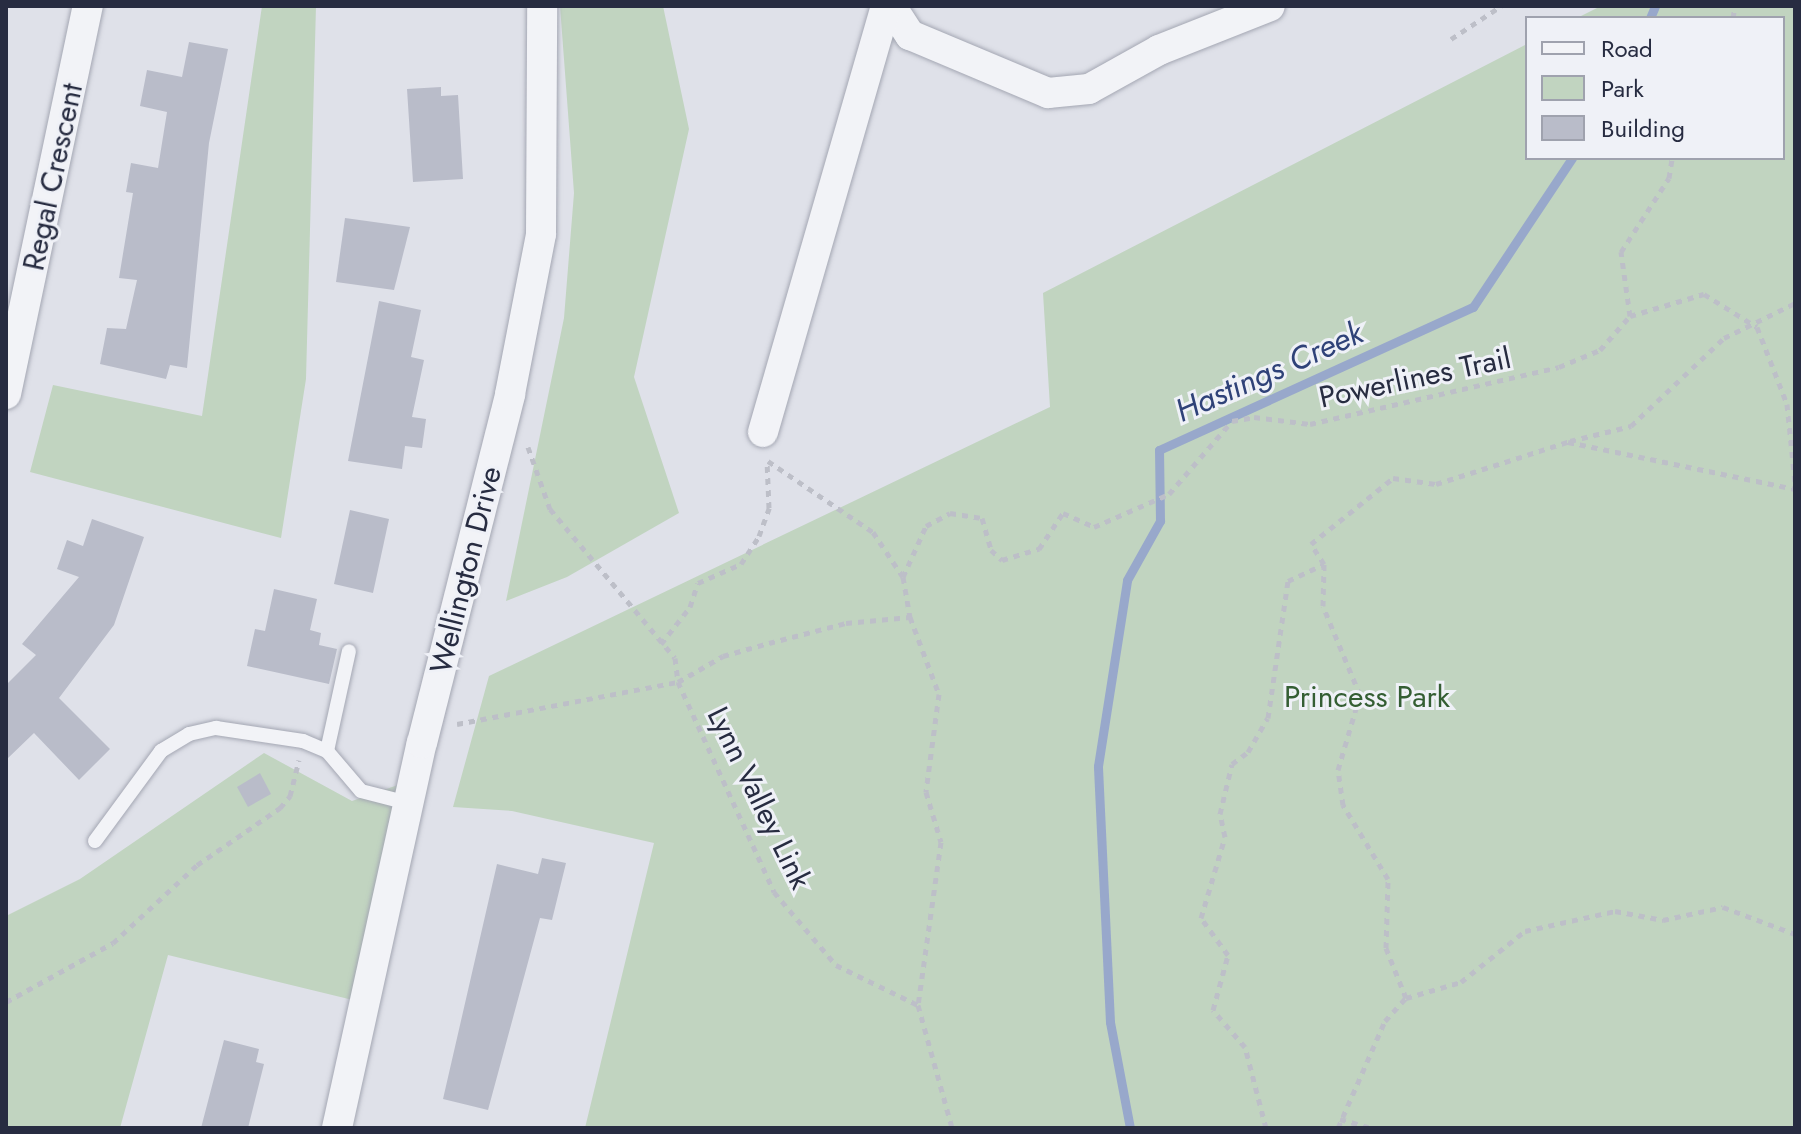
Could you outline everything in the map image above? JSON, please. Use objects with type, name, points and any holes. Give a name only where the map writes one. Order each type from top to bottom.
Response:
[{"type":"street","name":"Regal Crescent","points":[[6,394],[88,6]]},
{"type":"street","name":"Wellington Drive","points":[[337,1128],[422,743],[510,394],[541,234],[542,6]]},
{"type":"street","points":[[888,6],[910,35],[1048,93],[1089,89],[1159,50],[1270,6]]},
{"type":"street","points":[[765,446],[888,6]]},
{"type":"lane","points":[[327,751],[349,651]]},
{"type":"lane","points":[[95,841],[161,751],[189,734],[251,729],[303,741],[327,751],[361,791],[408,803]]},
{"type":"path","points":[[1451,39],[1501,6]]},
{"type":"path","points":[[1568,442],[1795,486],[1787,404],[1757,327],[1704,294],[1630,316],[1621,252],[1669,178],[1672,160]]},
{"type":"path","points":[[1406,998],[1386,948],[1388,879],[1343,805],[1338,770],[1360,695],[1323,606],[1324,564],[1311,544],[1393,478],[1436,484],[1568,442],[1631,426],[1724,338],[1757,327],[1795,303]]},
{"type":"path","name":"Powerlines Trail","points":[[903,577],[926,526],[950,513],[982,518],[991,550],[1002,560],[1015,552],[1039,549],[1063,513],[1094,527],[1169,494],[1232,421],[1254,417],[1310,424],[1559,367],[1600,350],[1630,316]]},
{"type":"path","points":[[510,394],[550,509],[675,658],[678,682],[723,656],[769,643],[846,623],[910,617]]},
{"type":"path","points":[[661,644],[690,607],[698,583],[741,564],[759,536],[769,508],[765,446]]},
{"type":"path","points":[[765,446],[873,532],[903,577],[910,617],[939,694],[926,792],[941,842],[918,1005],[952,1128]]},
{"type":"path","points":[[1266,1128],[1245,1047],[1213,1010],[1228,955],[1201,918],[1225,837],[1220,814],[1232,764],[1248,752],[1268,718],[1288,581],[1324,564]]},
{"type":"path","name":"Lynn Valley Link","points":[[422,743],[465,722],[678,682],[774,892],[836,965],[918,1005]]},
{"type":"path","points":[[6,1002],[113,943],[197,865],[280,808],[290,796],[303,741]]},
{"type":"path","points":[[1338,1128],[1385,1021],[1406,998],[1461,982],[1525,931],[1615,911],[1663,920],[1723,907],[1795,934]]},
{"type":"path","points":[[1340,1119],[1371,1128]]},
{"type":"green space","points":[[262,6],[316,6],[306,379],[281,538],[30,472],[53,385],[202,416]]},
{"type":"green space","points":[[560,6],[663,6],[689,129],[634,377],[679,513],[567,577],[506,601],[564,318],[574,193]]},
{"type":"green space","name":"Princess Park","points":[[1601,6],[1795,6],[1795,1128],[585,1128],[654,843],[512,811],[453,807],[489,676],[1050,407],[1043,293],[1525,45],[1525,160],[1785,160],[1785,16],[1581,16]]},
{"type":"green space","points":[[264,753],[352,801],[415,779],[361,1002],[168,955],[120,1128],[6,1128],[6,916],[80,879]]},
{"type":"building","points":[[189,42],[228,49],[209,143],[187,368],[170,365],[166,379],[100,364],[107,328],[126,329],[137,280],[119,278],[133,193],[126,192],[131,163],[158,168],[167,112],[140,106],[147,70],[182,77]]},
{"type":"building","points":[[441,87],[441,96],[458,95],[463,179],[413,182],[407,89]]},
{"type":"building","points":[[345,218],[410,227],[394,290],[336,282]]},
{"type":"building","points":[[379,301],[421,310],[411,357],[424,360],[412,417],[426,419],[422,448],[405,446],[402,469],[348,461]]},
{"type":"building","points":[[350,510],[389,519],[373,593],[334,584]]},
{"type":"building","points":[[92,519],[144,537],[114,625],[59,698],[110,749],[79,780],[34,733],[6,760],[6,685],[36,655],[22,644],[79,577],[57,569],[67,540],[83,546]]},
{"type":"building","points":[[274,589],[317,599],[310,630],[321,633],[319,645],[337,649],[329,684],[247,666],[255,629],[265,631]]},
{"type":"building","points":[[260,773],[271,794],[248,807],[237,787]]},
{"type":"building","points":[[542,858],[566,863],[552,920],[540,918],[488,1110],[443,1099],[497,864],[538,874]]},
{"type":"building","points":[[224,1040],[259,1049],[256,1062],[264,1064],[248,1128],[201,1128]]},
{"type":"waterway","name":"Hastings Creek","points":[[1651,16],[1655,6]]},
{"type":"waterway","name":"Hastings Creek","points":[[1130,1128],[1110,1022],[1098,766],[1127,580],[1160,521],[1159,450],[1473,307],[1571,160]]}]
